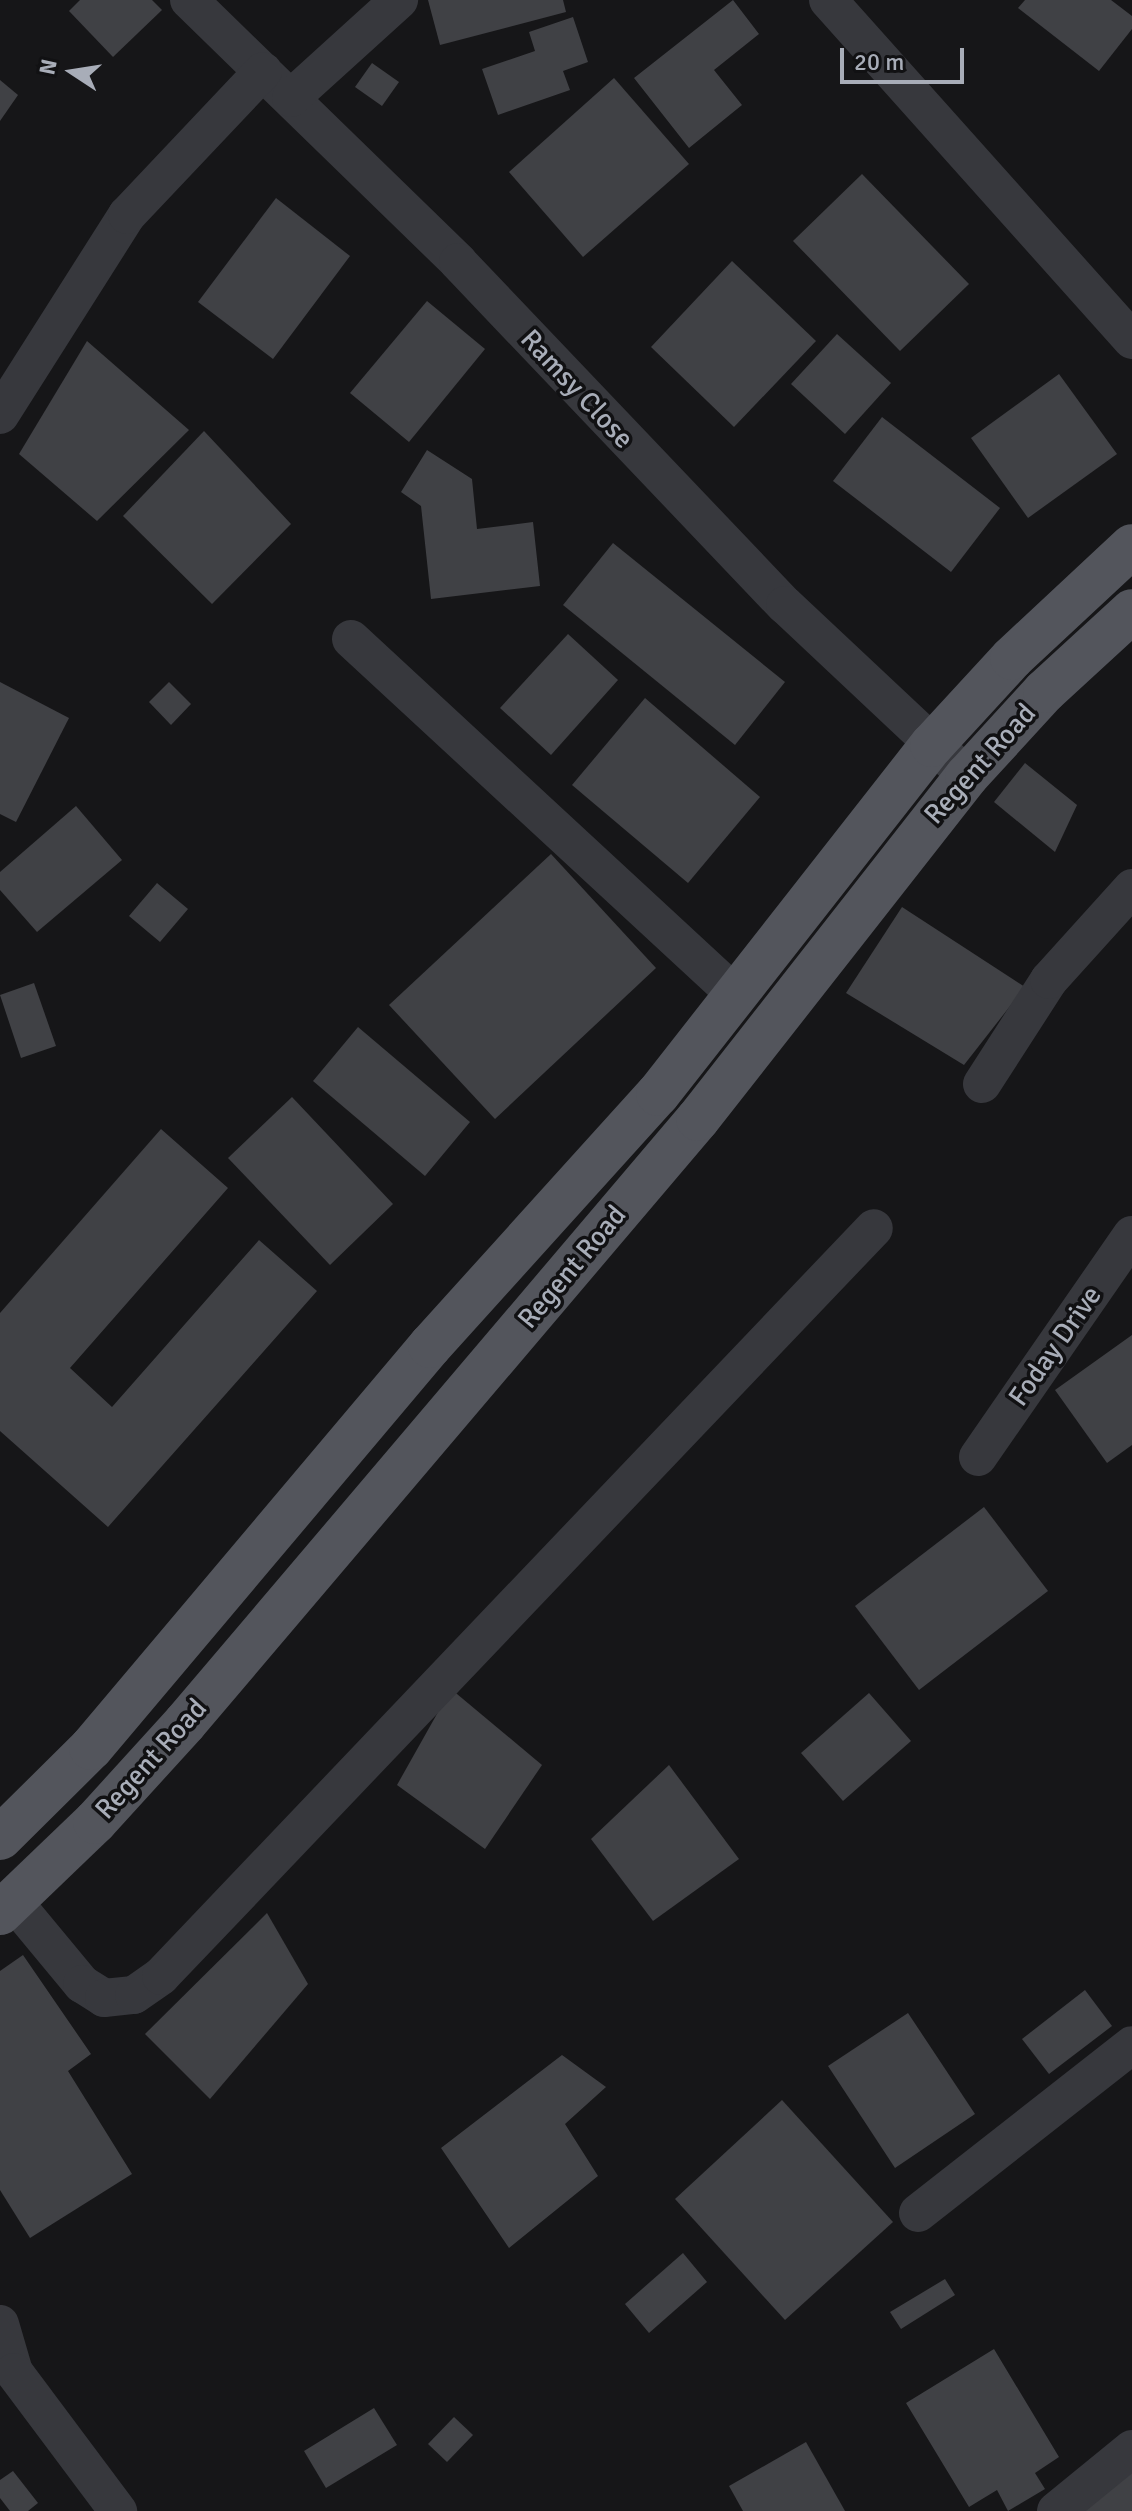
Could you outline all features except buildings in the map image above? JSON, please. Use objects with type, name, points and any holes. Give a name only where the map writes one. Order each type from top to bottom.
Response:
[{"type":"main road","name":"Regent Road","points":[[0,1838],[91,1748],[401,1382],[658,1094],[737,996],[805,902],[932,745],[1012,658],[1132,546]]},
{"type":"main road","name":"Regent Road","points":[[6,1907],[95,1822],[185,1723],[439,1420],[562,1280],[698,1119],[967,776],[1045,691],[1132,611]]},
{"type":"main road","points":[[525,1243],[562,1280]]},
{"type":"main road","points":[[401,1382],[439,1420]]},
{"type":"street","name":"Ramsy Close","points":[[189,0],[458,262],[785,605],[967,776]]},
{"type":"street","points":[[291,98],[399,0]]},
{"type":"street","points":[[828,0],[1132,340]]},
{"type":"street","points":[[0,415],[127,215],[263,71]]},
{"type":"street","points":[[351,639],[737,996]]},
{"type":"street","points":[[982,1084],[1049,980],[1132,888]]},
{"type":"street","points":[[6,1907],[82,1984],[104,1998],[134,1995],[161,1976],[874,1228]]},
{"type":"street","name":"Foday Drive","points":[[978,1457],[1132,1235]]},
{"type":"street","points":[[918,2213],[1132,2045]]},
{"type":"street","points":[[0,2324],[7,2380],[118,2511]]},
{"type":"street","points":[[1056,2511],[1132,2449]]}]
